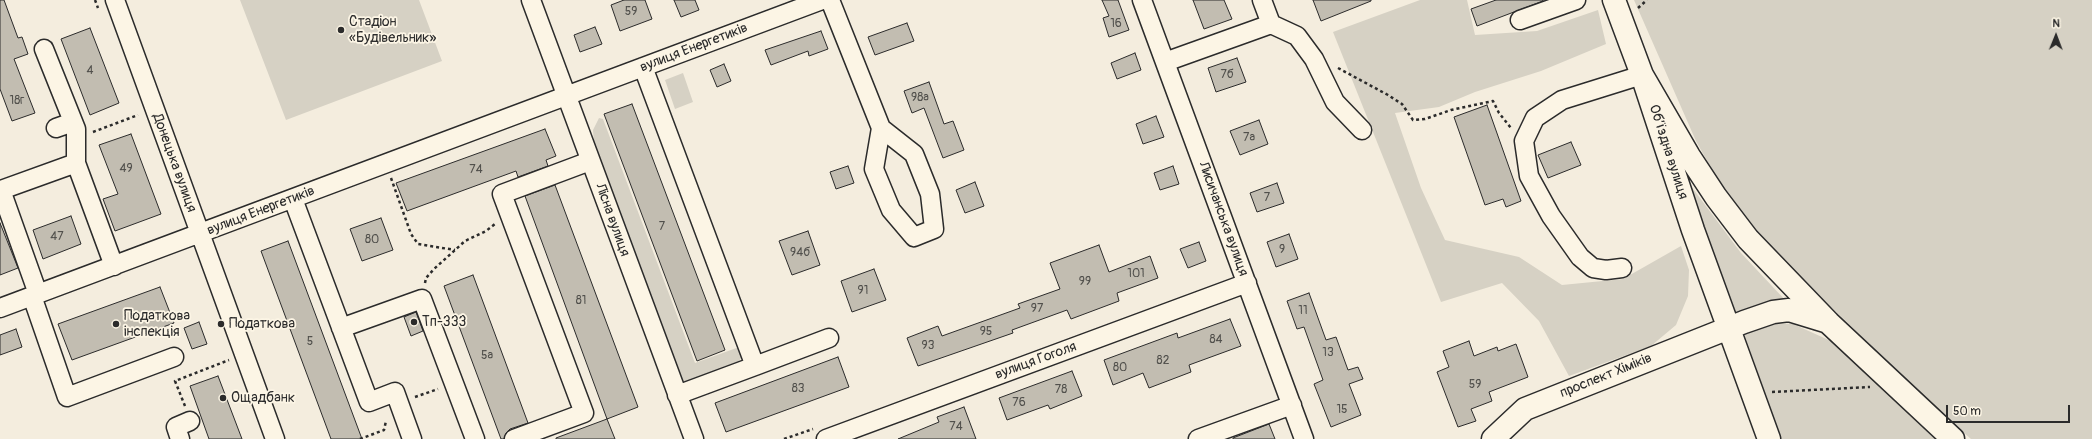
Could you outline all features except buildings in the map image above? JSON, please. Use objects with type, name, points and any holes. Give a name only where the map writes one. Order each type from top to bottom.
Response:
[{"type":"main road","points":[[1614,0],[1642,75],[1716,197],[1748,238],[1829,322],[1954,439]]},
{"type":"main road","name":"Об’їздна вулиця","points":[[1642,75],[1694,230],[1769,439]]},
{"type":"main road","name":"проспект Хіміків","points":[[1493,439],[1525,409],[1773,312],[1789,310],[1829,322]]},
{"type":"street","name":"Донецька вулиця","points":[[115,0],[275,439]]},
{"type":"street","name":"Лісна вулиця","points":[[531,0],[694,439]]},
{"type":"street","name":"вулиця Енергетиків","points":[[0,308],[822,0]]},
{"type":"street","points":[[830,0],[881,128],[914,154],[930,194],[934,229],[914,237],[891,210],[874,169],[881,128]]},
{"type":"street","name":"Лисичанська вулиця","points":[[1142,0],[1304,439]]},
{"type":"street","points":[[1262,0],[1271,24],[1296,36],[1314,59],[1335,102],[1362,130]]},
{"type":"street","points":[[1520,20],[1576,0]]},
{"type":"street","points":[[1165,62],[1271,24]]},
{"type":"street","points":[[44,49],[74,130],[76,163],[114,266]]},
{"type":"street","points":[[643,67],[755,366]]},
{"type":"street","points":[[1622,268],[1606,270],[1593,268],[1580,257],[1551,216],[1529,176],[1524,141],[1535,118],[1562,100],[1642,75]]},
{"type":"street","points":[[56,128],[74,130]]},
{"type":"street","points":[[514,439],[584,413],[502,194],[590,161]]},
{"type":"street","points":[[76,163],[2,190],[67,397],[174,357]]},
{"type":"street","points":[[293,199],[369,402],[397,398],[412,439]]},
{"type":"street","name":"вулиця Гоголя","points":[[826,439],[1247,282]]},
{"type":"street","points":[[341,328],[422,299],[475,439]]},
{"type":"street","points":[[677,395],[829,338]]},
{"type":"street","points":[[1198,439],[1292,404]]},
{"type":"street","points":[[180,439],[176,427],[190,421]]},
{"type":"path","points":[[95,0],[99,10]]},
{"type":"path","points":[[1334,67],[1388,95],[1402,104],[1413,120],[1425,119],[1451,110],[1493,101],[1498,113],[1524,141]]},
{"type":"path","points":[[135,108],[140,121]]},
{"type":"path","points":[[74,130],[138,115]]},
{"type":"path","points":[[386,164],[410,234],[418,244],[456,250]]},
{"type":"path","points":[[422,299],[426,278],[465,241],[486,231],[509,212]]},
{"type":"path","points":[[190,421],[175,381],[231,359],[229,352]]},
{"type":"path","points":[[1752,392],[1803,389],[1843,390],[1872,387],[1892,382]]},
{"type":"path","points":[[360,439],[384,430],[397,398],[454,383]]},
{"type":"shaded area","name":"Стадіон «Будівельник»","points":[[240,0],[419,0],[442,61],[286,120]]},
{"type":"shaded area","points":[[1420,0],[1467,0],[1475,35],[1537,31],[1598,10],[1606,44],[1541,71],[1475,92],[1439,107],[1395,113],[1421,188],[1445,240],[1519,257],[1562,285],[1623,279],[1681,246],[1689,270],[1688,296],[1676,325],[1651,346],[1569,376],[1539,321],[1502,283],[1441,302],[1333,32]]},
{"type":"shaded area","points":[[1634,0],[2092,0],[2092,439],[1971,439],[1934,406],[1801,278],[1744,218],[1720,184],[1696,141]]},
{"type":"shaded area","points":[[683,73],[693,102],[675,109],[665,80]]},
{"type":"shaded area","points":[[599,118],[603,119],[695,363],[742,346],[743,355],[739,361],[685,382],[679,378],[594,144],[593,130]]},
{"type":"shaded area","points":[[1685,178],[1741,253],[1787,302],[1736,313]]},
{"type":"shaded area","points":[[1766,323],[1793,324],[1831,341],[1935,439],[1781,439],[1744,333]]},
{"type":"place","name":"Стадіон «Будівельник»","points":[[341,30]]},
{"type":"place","name":"Тп-333","points":[[414,322]]},
{"type":"place","name":"Податкова інспекція","points":[[116,324]]},
{"type":"place","name":"Податкова","points":[[221,324]]},
{"type":"place","name":"Ощадбанк","points":[[223,398]]}]
